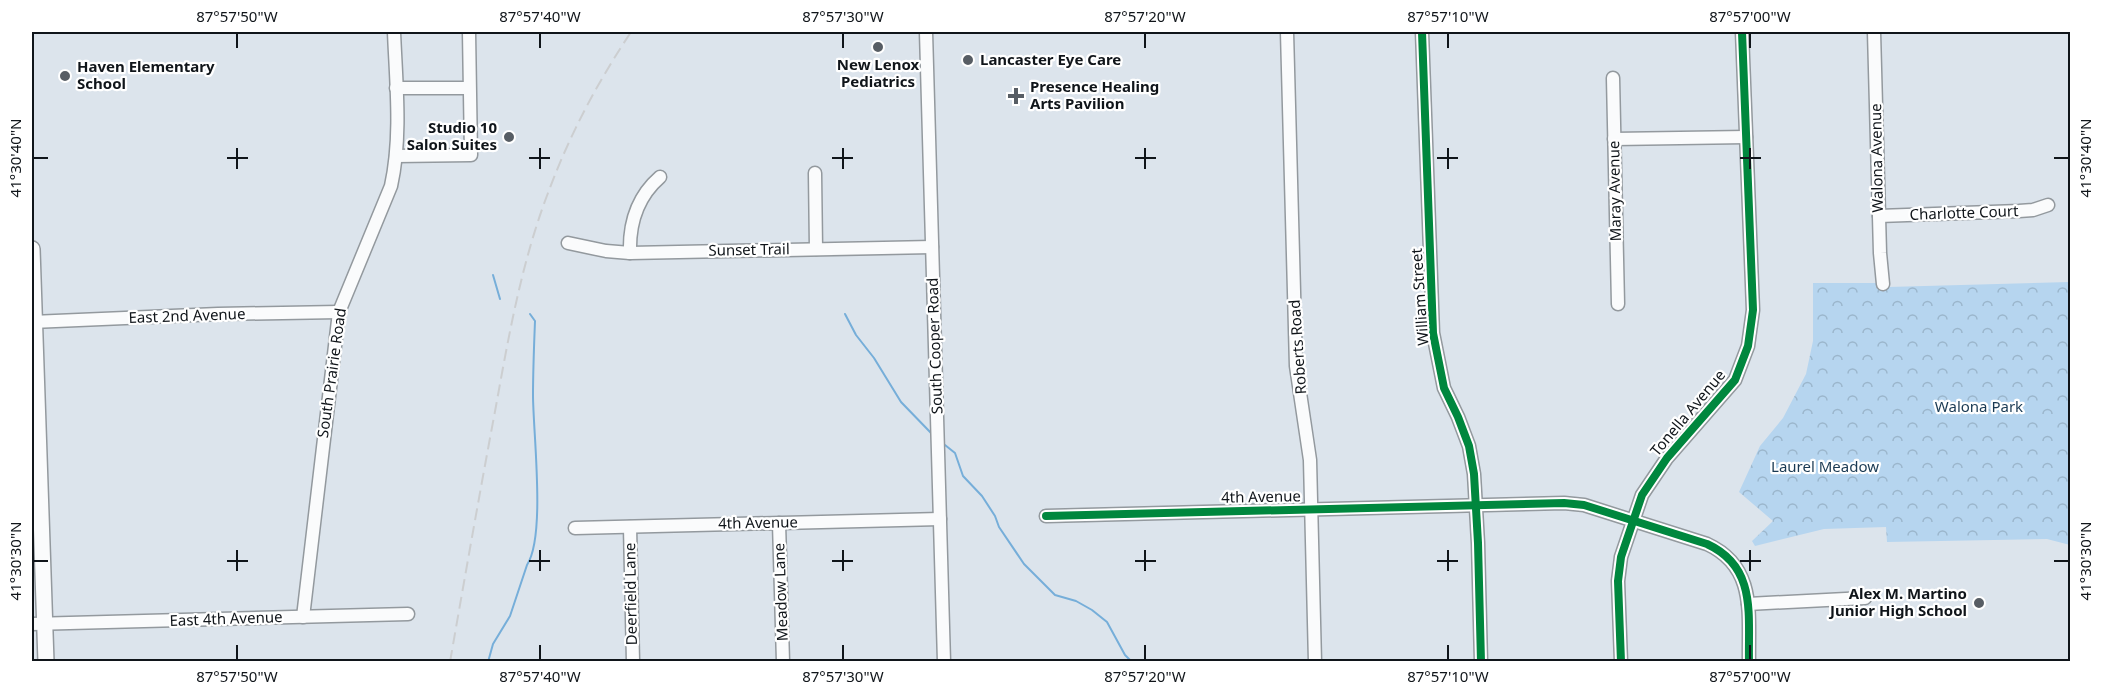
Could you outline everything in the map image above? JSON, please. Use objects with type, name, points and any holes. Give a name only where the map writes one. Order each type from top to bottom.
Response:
[{"type":"main road","points":[[32,249],[38,624],[46,662]]},
{"type":"street","name":"South Prairie Road","points":[[303,617],[339,312],[391,186],[396,156],[394,32]]},
{"type":"street","points":[[396,156],[471,155],[469,32]]},
{"type":"street","name":"South Cooper Road","points":[[926,32],[944,662]]},
{"type":"street","name":"Roberts Road","points":[[1287,32],[1296,366],[1310,460],[1315,662]]},
{"type":"street","name":"William Street","points":[[1422,32],[1434,333],[1444,388],[1469,446],[1476,505],[1481,662]]},
{"type":"street","name":"Tonella Avenue","points":[[1621,662],[1618,580],[1622,557],[1642,495],[1667,458],[1734,380],[1748,346],[1753,310],[1742,32]]},
{"type":"street","name":"Walona Avenue","points":[[1874,32],[1880,253],[1883,284]]},
{"type":"street","name":"Maray Avenue","points":[[1613,78],[1618,304]]},
{"type":"street","points":[[396,88],[469,88]]},
{"type":"street","points":[[1614,139],[1746,137]]},
{"type":"street","points":[[814,173],[816,249]]},
{"type":"street","points":[[630,253],[629,234],[634,214],[648,188],[660,177]]},
{"type":"street","name":"Charlotte Court","points":[[1879,216],[2019,211],[2049,205]]},
{"type":"street","name":"Sunset Trail","points":[[568,243],[606,251],[630,253],[932,248]]},
{"type":"street","name":"East 2nd Avenue","points":[[33,322],[218,314],[339,312]]},
{"type":"street","points":[[1476,505],[1584,505],[1720,550],[1738,568],[1745,582],[1748,604],[1749,662]]},
{"type":"street","name":"4th Avenue","points":[[1046,516],[1476,505]]},
{"type":"street","name":"4th Avenue","points":[[575,528],[940,519]]},
{"type":"street","name":"Meadow Lane","points":[[779,523],[783,662]]},
{"type":"street","name":"Deerfield Lane","points":[[630,526],[633,662]]},
{"type":"street","points":[[1748,604],[1865,598]]},
{"type":"street","name":"East 4th Avenue","points":[[38,624],[408,614]]},
{"type":"green space","name":"Walona Park","points":[[2070,282],[2070,545],[2047,539],[1887,542],[1886,527],[1824,529],[1755,546],[1752,541],[1773,521],[1739,492],[1760,446],[1783,418],[1806,374],[1813,341],[1813,283],[1878,283],[1888,287]]},
{"type":"waterway","points":[[493,275],[500,299]]},
{"type":"waterway","points":[[488,662],[493,644],[510,616],[533,551],[536,532],[537,483],[533,395],[535,321],[530,314]]},
{"type":"waterway","points":[[845,314],[856,335],[874,358],[901,402],[932,434]]},
{"type":"waterway","points":[[945,445],[955,453],[963,476],[982,496],[999,527],[1024,564],[1055,595],[1076,601],[1107,622],[1125,655],[1132,662]]},
{"type":"railway","points":[[450,662],[506,352],[531,245],[556,172],[575,130],[595,90],[631,32]]},
{"type":"cycle path","points":[[1422,32],[1433,333],[1444,388],[1469,446],[1474,474],[1481,662]]},
{"type":"cycle path","points":[[1621,662],[1618,581],[1621,557],[1642,495],[1667,458],[1735,380],[1748,346],[1753,310],[1742,32]]},
{"type":"cycle path","points":[[1046,516],[1564,503],[1584,505],[1707,544],[1735,565],[1746,594],[1749,662]]},
{"type":"place","name":"New Lenox Pediatrics","points":[[878,47]]},
{"type":"place","name":"Lancaster Eye Care","points":[[968,60]]},
{"type":"place","name":"Haven Elementary School","points":[[65,76]]},
{"type":"place","name":"Presence Healing Arts Pavilion","points":[[1016,96]]},
{"type":"place","name":"Studio 10 Salon Suites","points":[[509,137]]},
{"type":"place","name":"Alex M. Martino Junior High School","points":[[1979,603]]},
{"type":"park label","name":"Laurel Meadow","points":[[1825,467]]}]
